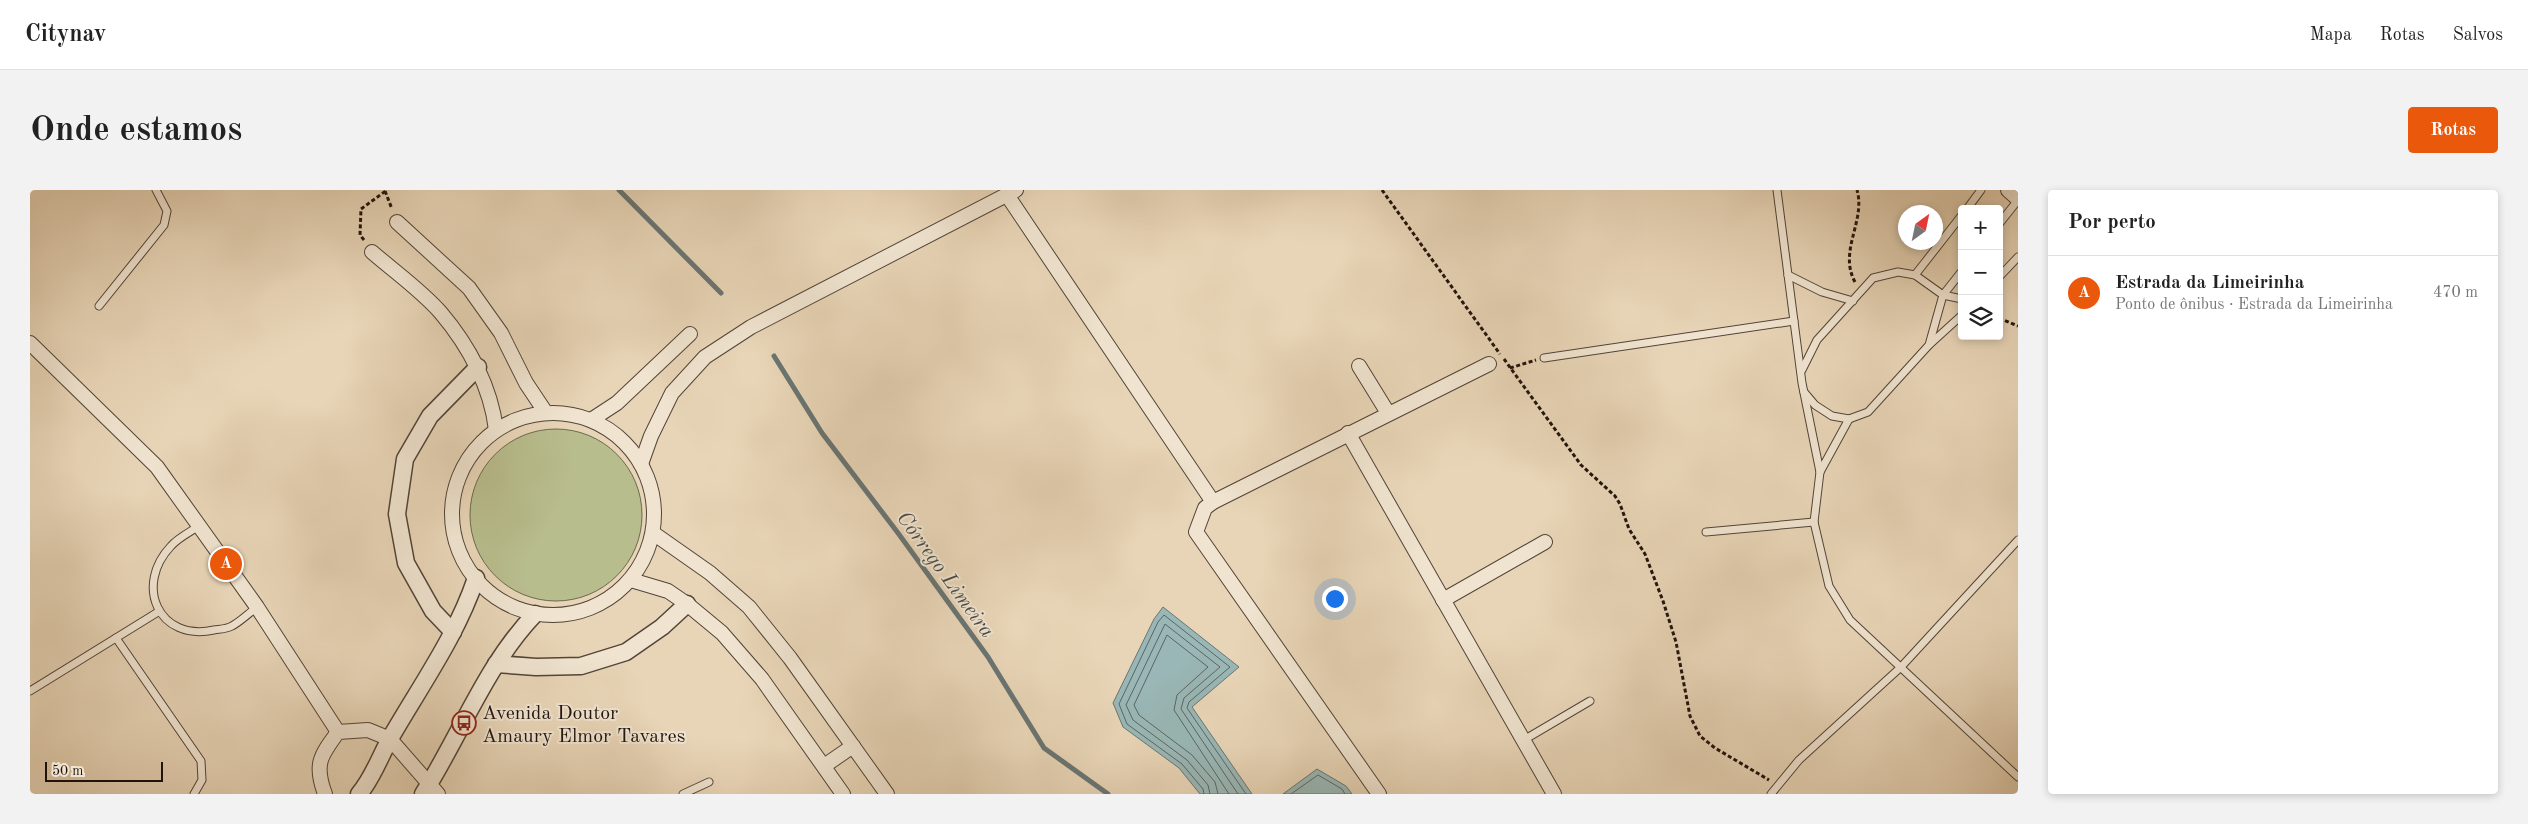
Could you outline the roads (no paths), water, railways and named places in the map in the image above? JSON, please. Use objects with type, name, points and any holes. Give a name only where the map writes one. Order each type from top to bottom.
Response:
[{"type":"street","points":[[2008,190],[2018,200]]},
{"type":"street","points":[[641,464],[651,436],[672,393],[705,357],[751,327],[1012,192],[1213,502]]},
{"type":"street","points":[[397,222],[469,288],[501,333],[526,384],[546,413]]},
{"type":"street","points":[[372,252],[441,313],[478,367],[493,405],[496,430]]},
{"type":"street","points":[[591,420],[616,402],[690,334]]},
{"type":"street","points":[[30,343],[157,467],[257,607],[338,732]]},
{"type":"street","points":[[1379,794],[1196,532],[1205,508],[1213,502],[1489,364]]},
{"type":"street","points":[[1359,366],[1388,413]]},
{"type":"street","points":[[453,632],[434,611],[406,563],[396,514],[405,460],[430,416],[478,367]]},
{"type":"street","points":[[546,413],[572,414],[591,420],[620,437],[641,464],[649,481],[655,506],[653,533],[645,558],[631,580],[611,598],[587,610],[561,615],[535,614],[510,605],[488,590],[470,571],[458,547],[452,521],[454,495],[462,470],[476,447],[496,430],[520,418],[546,413]]},
{"type":"street","points":[[1348,433],[1522,741],[1554,794]]},
{"type":"street","points":[[653,533],[710,573],[749,606],[790,658],[887,794]]},
{"type":"street","points":[[1442,600],[1545,542]]},
{"type":"street","points":[[359,794],[366,786],[390,739],[453,632],[467,603],[476,578]]},
{"type":"street","points":[[631,580],[668,591],[688,604],[722,633],[762,679],[844,794]]},
{"type":"street","points":[[496,664],[536,667],[581,666],[617,655],[626,652],[662,627],[688,604]]},
{"type":"street","points":[[325,794],[318,775],[323,751],[338,732],[368,730],[390,739],[431,790],[496,664],[516,634],[535,614]]},
{"type":"street","points":[[824,766],[853,746]]},
{"type":"lane","points":[[99,306],[164,225],[167,211],[156,190]]},
{"type":"lane","points":[[1777,190],[1804,391],[1820,472],[1814,522],[1829,586],[1850,620],[2018,777]]},
{"type":"lane","points":[[1970,205],[1981,190]]},
{"type":"lane","points":[[2003,219],[2018,200]]},
{"type":"lane","points":[[1915,275],[1958,220]]},
{"type":"lane","points":[[2003,273],[2018,257]]},
{"type":"lane","points":[[1801,371],[1817,340],[1873,278],[1898,272],[1915,275],[1943,295],[1958,298]]},
{"type":"lane","points":[[1788,275],[1822,292],[1852,301]]},
{"type":"lane","points":[[1929,345],[1943,295],[1958,276]]},
{"type":"lane","points":[[1804,391],[1815,404],[1832,416],[1849,419],[1868,412],[1929,345],[1958,319]]},
{"type":"lane","points":[[1544,358],[1794,321]]},
{"type":"lane","points":[[1820,472],[1849,419]]},
{"type":"lane","points":[[1706,532],[1814,522]]},
{"type":"lane","points":[[199,526],[171,545],[154,571],[152,596],[158,612],[174,626],[203,632],[232,626],[257,607]]},
{"type":"lane","points":[[1771,794],[1800,760],[1901,667],[2018,540]]},
{"type":"lane","points":[[30,691],[158,612]]},
{"type":"lane","points":[[116,638],[201,761],[202,780],[194,794]]},
{"type":"lane","points":[[1522,741],[1590,701]]},
{"type":"lane","points":[[682,794],[709,782]]},
{"type":"water","points":[[1163,607],[1239,667],[1192,707],[1252,794],[1200,794],[1179,768],[1123,727],[1113,703],[1154,619]]},
{"type":"water","points":[[1317,769],[1346,786],[1352,794],[1283,794]]},
{"type":"waterway","name":"Córrego Limeira","points":[[619,190],[721,293]]},
{"type":"waterway","name":"Córrego Limeira","points":[[774,356],[822,433],[898,533],[988,657],[1044,748],[1108,794]]},
{"type":"place","name":"Estrada da Limeirinha","points":[[226,564]]},
{"type":"place","name":"Avenida Doutor Amaury Elmor Tavares","points":[[464,723]]}]
